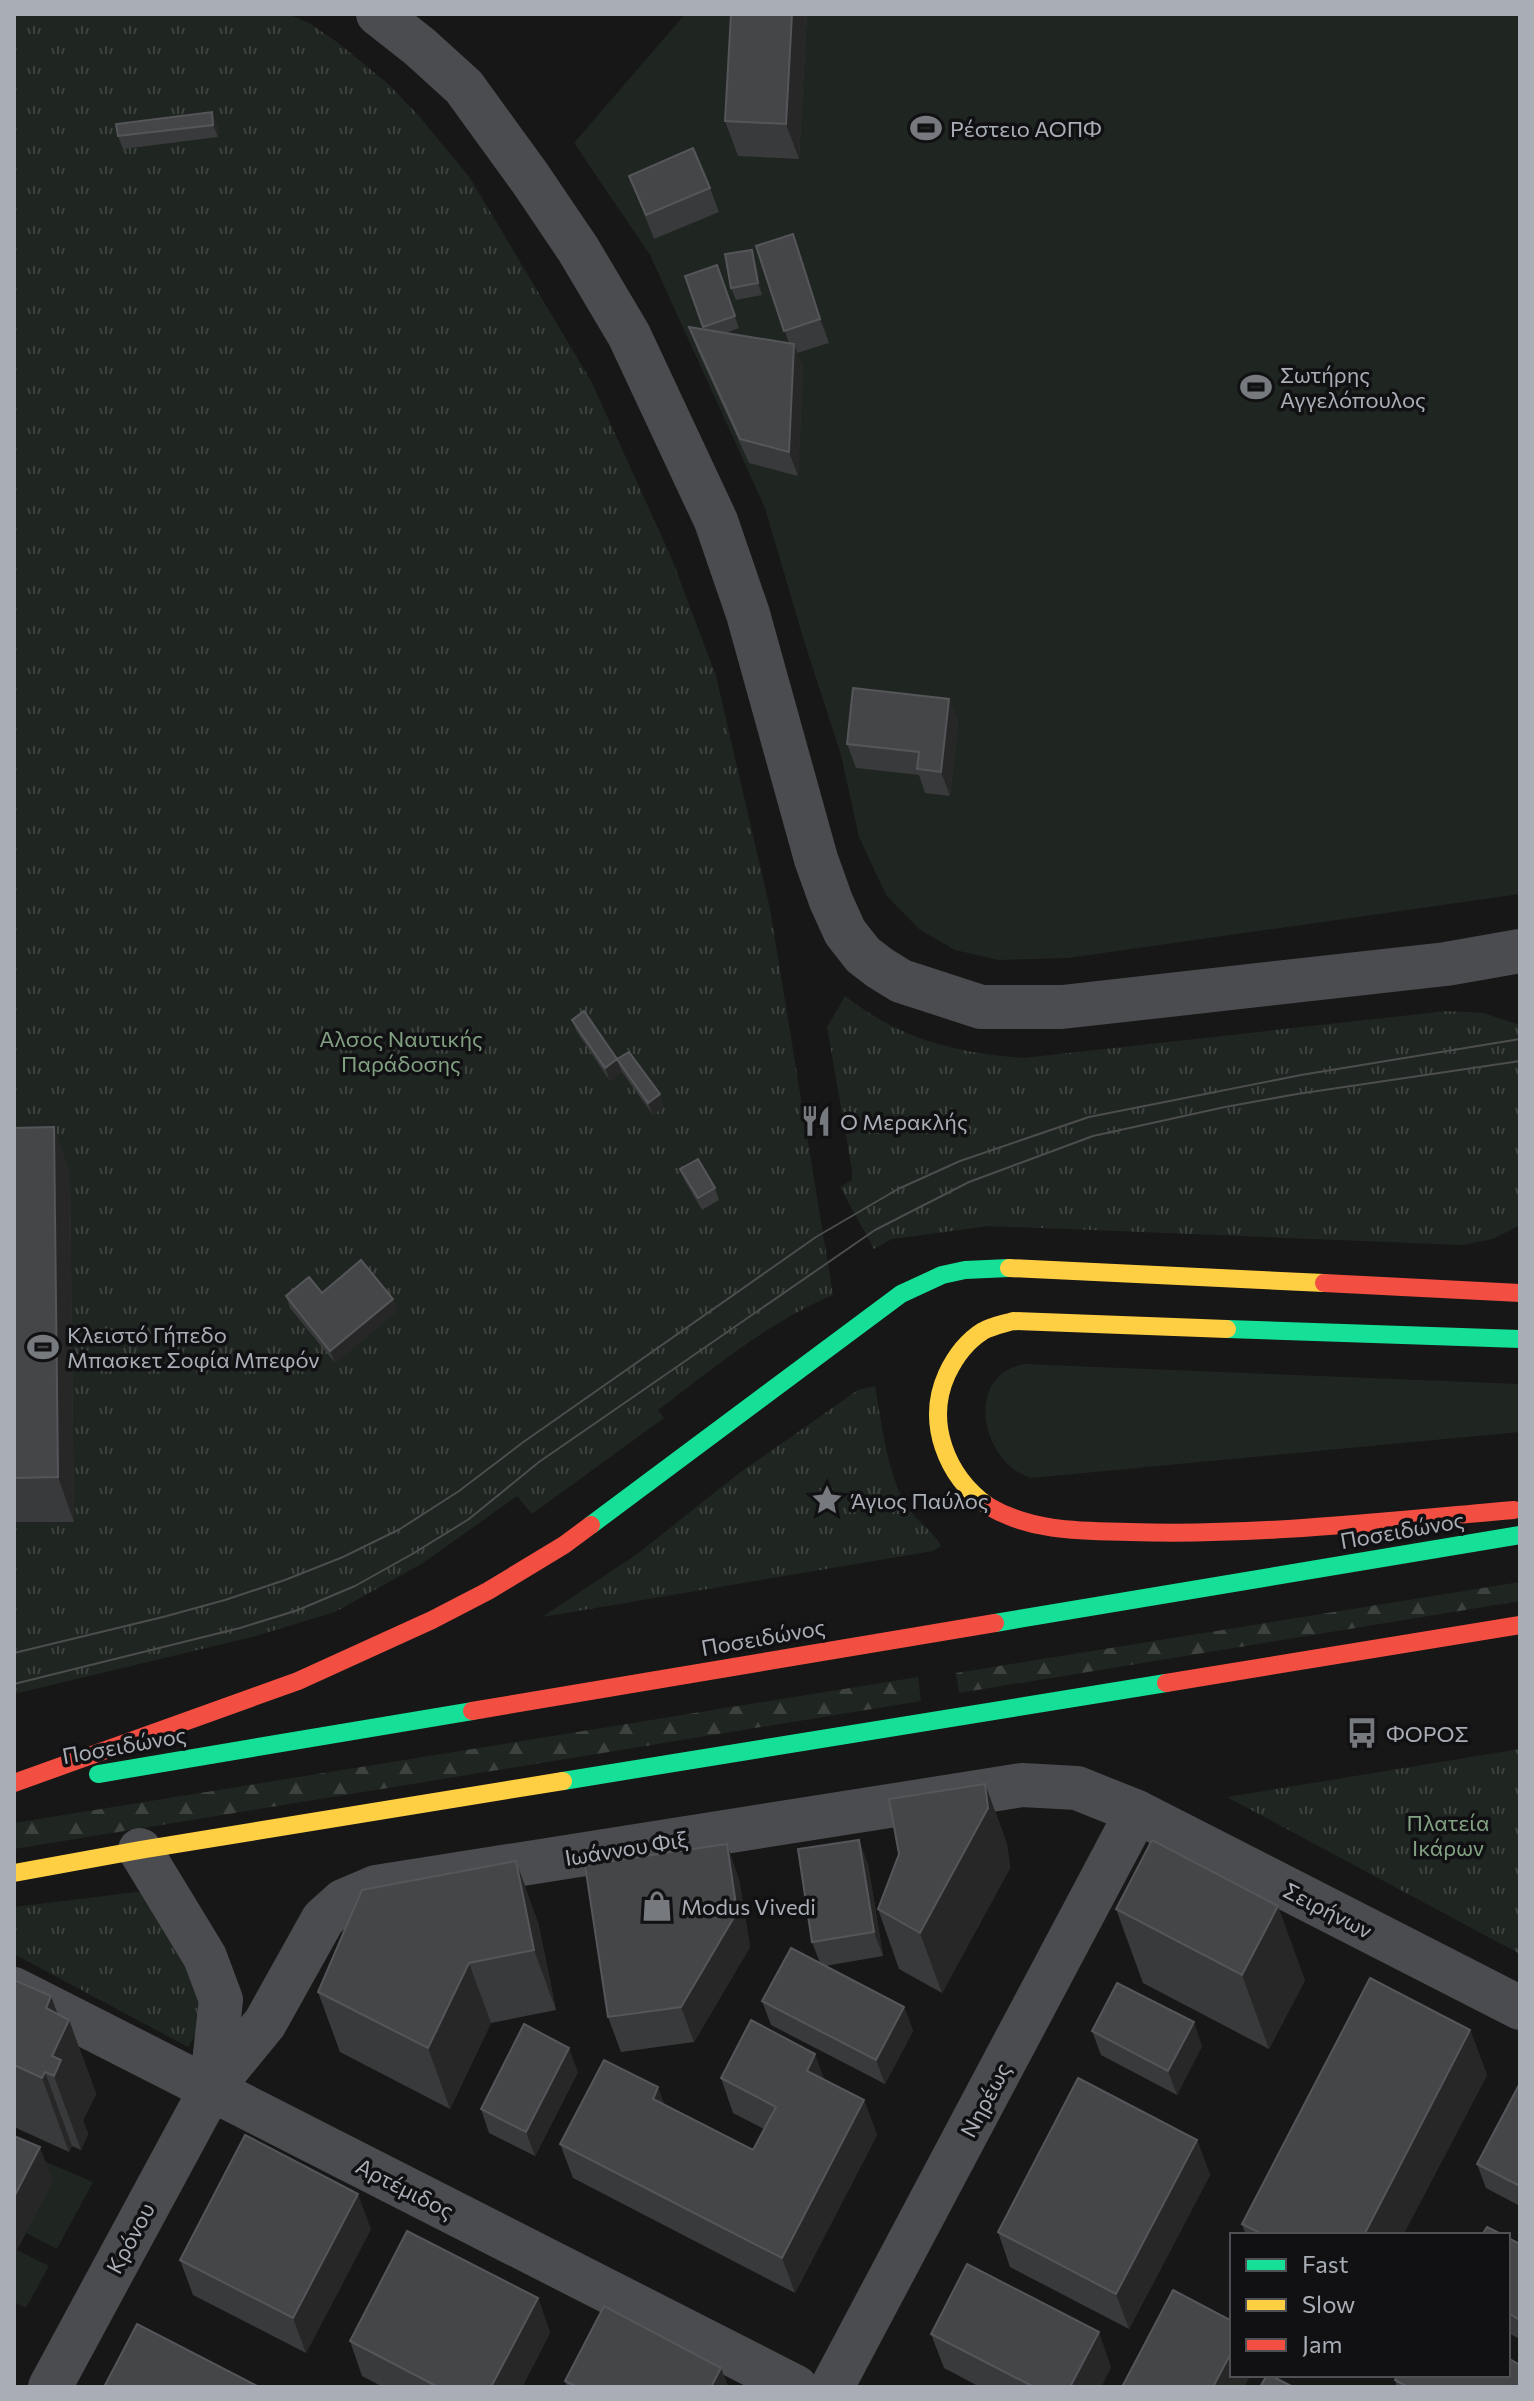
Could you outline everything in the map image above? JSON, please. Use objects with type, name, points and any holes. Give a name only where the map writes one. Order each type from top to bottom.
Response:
[{"type":"highway","points":[[14,1786],[298,1681],[488,1591],[564,1545],[901,1294],[942,1275],[965,1270],[1006,1268],[1520,1293]]},
{"type":"highway","points":[[1469,1291],[1520,1272]]},
{"type":"highway","points":[[1520,1339],[1013,1321],[988,1329],[970,1341],[956,1356],[938,1395],[936,1417],[945,1456],[966,1487],[983,1503],[1032,1525],[1148,1534],[1235,1532],[1520,1509]]},
{"type":"highway","name":"Ποσειδώνος","points":[[14,1786],[1520,1535]]},
{"type":"highway","points":[[14,1873],[1520,1625]]},
{"type":"street","points":[[378,14],[464,87],[578,249],[629,335],[716,521],[748,614],[816,859],[845,932],[863,955],[901,981],[927,991],[981,1007],[1011,1008],[1062,1007],[1446,964],[1520,951]]},
{"type":"street","points":[[1446,964],[1520,984]]},
{"type":"street","name":"Ιωάννου Φιξ","points":[[211,2089],[265,2023],[323,1919],[343,1901],[376,1887],[1022,1785],[1077,1788],[1137,1812]]},
{"type":"street","name":"Σειρήνων","points":[[1137,1812],[1520,2008]]},
{"type":"street","name":"Νηρέως","points":[[832,2387],[1137,1812]]},
{"type":"street","points":[[140,1850],[205,1957],[221,2000],[211,2089]]},
{"type":"street","name":"Αρτέμιδος","points":[[14,1989],[796,2387]]},
{"type":"street","name":"Κρόνου","points":[[50,2387],[211,2089]]},
{"type":"green space","name":"Αλσος Ναυτικής Παράδοσης","points":[[14,14],[288,14],[309,23],[337,42],[387,83],[470,178],[591,381],[671,557],[716,676],[770,909],[833,1295],[786,1318],[721,1362],[658,1410],[664,1418],[532,1514],[517,1496],[423,1563],[335,1612],[252,1637],[14,1694]]},
{"type":"green space","points":[[685,14],[1520,14],[1520,894],[1068,958],[998,960],[955,950],[919,929],[886,895],[859,837],[841,755],[765,508],[650,255],[574,143]]},
{"type":"green space","points":[[845,996],[887,1023],[929,1041],[974,1052],[1023,1058],[1447,1011],[1483,1013],[1520,1025],[1520,1225],[1493,1239],[1462,1245],[989,1226],[892,1239],[874,1249],[840,1187],[852,1180],[852,1170],[827,1027]]},
{"type":"green space","points":[[1024,1364],[1520,1384],[1520,1432],[1031,1478],[1014,1469],[1000,1455],[986,1420],[986,1401],[992,1384],[1005,1371]]},
{"type":"green space","points":[[875,1386],[895,1481],[908,1508],[941,1546],[933,1551],[542,1617],[636,1555],[738,1474],[858,1390]]},
{"type":"green space","points":[[1520,1582],[1520,1601],[959,1693],[956,1673]]},
{"type":"green space","points":[[918,1677],[921,1701],[14,1849],[14,1823]]},
{"type":"green space","name":"Πλατεία Ικάρων","points":[[1520,1749],[1520,1954],[1227,1797]]},
{"type":"green space","points":[[137,1892],[162,1899],[204,2000],[200,2029],[188,2047],[14,1954],[14,1907]]},
{"type":"green space","points":[[14,2148],[93,2182],[57,2249],[26,2233]]},
{"type":"green space","points":[[17,2250],[49,2266],[26,2308],[14,2302],[14,2256]]},
{"type":"building","points":[[731,14],[792,14],[786,124],[725,121]]},
{"type":"building","points":[[212,112],[213,125],[118,136],[116,124]]},
{"type":"building","points":[[693,148],[710,188],[646,215],[629,176]]},
{"type":"building","points":[[793,234],[820,319],[784,331],[756,246]]},
{"type":"building","points":[[752,250],[758,283],[731,288],[725,254]]},
{"type":"building","points":[[717,265],[735,316],[703,327],[685,276]]},
{"type":"building","points":[[689,327],[794,344],[789,452],[740,439]]},
{"type":"building","points":[[853,688],[949,699],[941,772],[917,769],[919,752],[847,744]]},
{"type":"building","points":[[584,1011],[617,1059],[605,1068],[572,1020]]},
{"type":"building","points":[[629,1052],[660,1094],[648,1103],[617,1059]]},
{"type":"building","name":"Κλειστό Γήπεδο Μπασκετ Σοφία Μπεφόν","points":[[54,1127],[58,1477],[14,1478],[14,1128]]},
{"type":"building","points":[[698,1159],[715,1188],[698,1198],[680,1169]]},
{"type":"building","points":[[361,1260],[393,1299],[330,1351],[286,1296],[309,1277],[322,1293]]},
{"type":"building","points":[[985,1784],[988,1808],[920,1933],[878,1909],[899,1854],[889,1799]]},
{"type":"building","points":[[859,1840],[874,1932],[812,1942],[798,1849]]},
{"type":"building","points":[[1152,1840],[1278,1906],[1242,1975],[1116,1909]]},
{"type":"building","points":[[727,1844],[737,1912],[681,2007],[608,2017],[585,1865]]},
{"type":"building","points":[[516,1861],[534,1950],[469,1963],[428,2048],[318,1992],[362,1890]]},
{"type":"building","points":[[791,1948],[904,2007],[876,2060],[762,2001]]},
{"type":"building","points":[[1370,1978],[1470,2030],[1365,2233],[1260,2233],[1242,2224]]},
{"type":"building","points":[[14,1980],[51,1996],[46,2008],[69,2020],[52,2056],[61,2060],[54,2076],[45,2072],[42,2078],[14,2065]]},
{"type":"building","points":[[1117,1983],[1194,2022],[1168,2071],[1092,2031]]},
{"type":"building","points":[[751,2020],[815,2054],[807,2071],[864,2100],[782,2258],[560,2144],[604,2060],[658,2087],[653,2099],[753,2150],[776,2107],[721,2078]]},
{"type":"building","points":[[524,2024],[569,2048],[526,2132],[481,2109]]},
{"type":"building","points":[[1078,2078],[1197,2140],[1116,2294],[998,2232]]},
{"type":"building","points":[[1520,2083],[1520,2186],[1477,2164]]},
{"type":"building","points":[[245,2135],[358,2194],[293,2318],[180,2260]]},
{"type":"building","points":[[14,2136],[40,2147],[14,2197]]},
{"type":"building","points":[[1487,2227],[1499,2233],[1483,2233]]},
{"type":"building","points":[[407,2231],[538,2298],[491,2387],[438,2387],[350,2341]]},
{"type":"building","points":[[1510,2239],[1520,2244],[1520,2320],[1510,2314]]},
{"type":"building","points":[[967,2264],[1099,2332],[1070,2387],[1034,2387],[931,2334]]},
{"type":"building","points":[[1173,2290],[1230,2320],[1230,2355],[1213,2387],[1122,2387]]},
{"type":"building","points":[[604,2306],[721,2368],[711,2387],[577,2387],[565,2381]]},
{"type":"building","points":[[137,2324],[259,2387],[104,2387]]},
{"type":"building","points":[[1510,2359],[1520,2365],[1518,2387],[1408,2387],[1395,2380],[1396,2377],[1510,2377]]},
{"type":"building","points":[[1266,2377],[1274,2377],[1293,2387],[1260,2387]]},
{"type":"tram line","points":[[14,1653],[225,1600],[343,1557],[400,1529],[459,1491],[522,1443],[816,1237],[898,1189],[960,1161],[1089,1117],[1301,1075],[1520,1039]]},
{"type":"tram line","points":[[14,1684],[240,1628],[298,1610],[355,1586],[469,1519],[539,1462],[875,1230],[969,1182],[1093,1136],[1225,1107],[1520,1061]]},
{"type":"traffic: fast","points":[[591,1525],[901,1294],[942,1275],[965,1270],[1009,1268]]},
{"type":"traffic: fast","points":[[1227,1329],[1520,1339]]},
{"type":"traffic: fast","points":[[995,1623],[1520,1535]]},
{"type":"traffic: fast","points":[[563,1781],[1166,1683]]},
{"type":"traffic: fast","points":[[98,1774],[472,1711]]},
{"type":"traffic: slow","points":[[1009,1268],[1324,1283]]},
{"type":"traffic: slow","points":[[988,1506],[973,1494],[951,1464],[939,1429],[938,1411],[947,1374],[962,1350],[977,1335],[1013,1321],[1227,1329]]},
{"type":"traffic: slow","points":[[14,1873],[563,1781]]},
{"type":"traffic: jam","points":[[1324,1283],[1520,1293]]},
{"type":"traffic: jam","points":[[988,1506],[1022,1521],[1057,1528],[1178,1533],[1322,1527],[1514,1510]]},
{"type":"traffic: jam","points":[[14,1783],[298,1681],[488,1591],[591,1525]]},
{"type":"traffic: jam","points":[[472,1711],[995,1623]]},
{"type":"traffic: jam","points":[[1166,1683],[1520,1625]]},
{"type":"place","name":"Ρέστειο ΑΟΠΦ","points":[[926,128]]},
{"type":"place","name":"Σωτήρης Αγγελόπουλος","points":[[1256,387]]},
{"type":"place","name":"Ο Μερακλής","points":[[816,1121]]},
{"type":"place","name":"Κλειστό Γήπεδο Μπασκετ Σοφία Μπεφόν","points":[[43,1347]]},
{"type":"place","name":"Άγιος Παύλος","points":[[827,1500]]},
{"type":"place","name":"ΦΟΡΟΣ","points":[[1362,1733]]},
{"type":"place","name":"Modus Vivedi","points":[[657,1906]]}]
